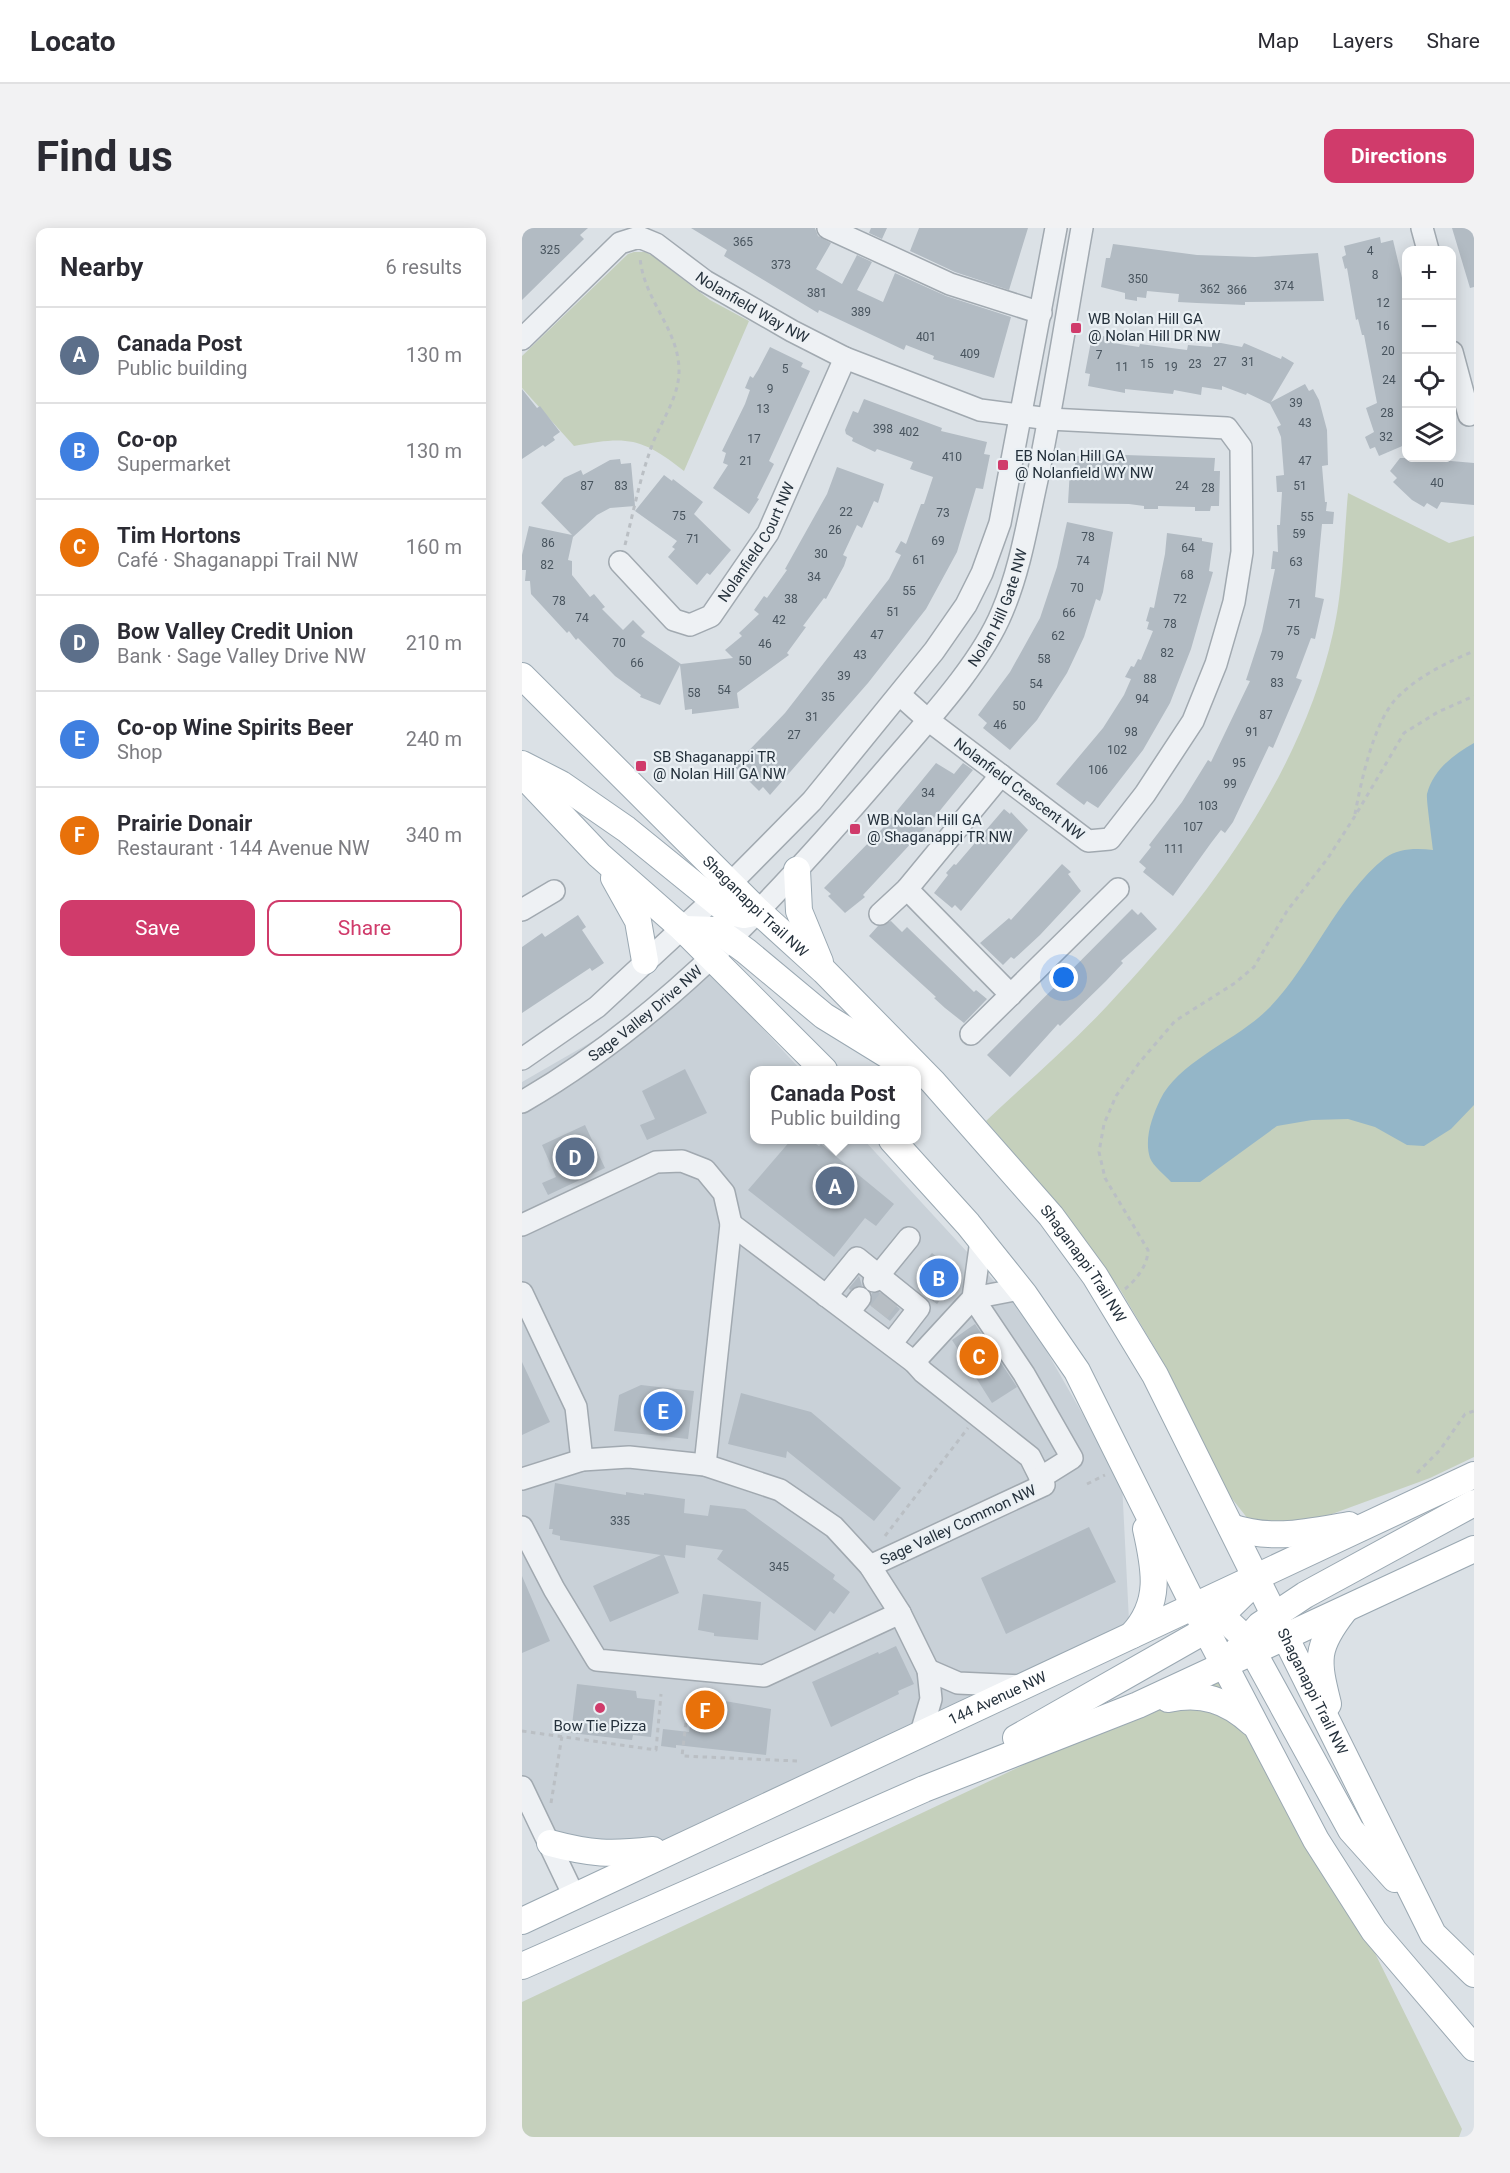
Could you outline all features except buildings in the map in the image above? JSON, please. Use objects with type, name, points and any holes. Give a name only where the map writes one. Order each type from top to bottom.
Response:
[{"type":"main road","name":"Shaganappi Trail NW","points":[[522,676],[721,892]]},
{"type":"main road","points":[[522,764],[561,784],[721,892],[727,911],[744,915],[759,912]]},
{"type":"main road","points":[[522,774],[599,855],[683,929],[819,1066]]},
{"type":"main road","points":[[599,855],[638,921],[645,961]]},
{"type":"main road","points":[[797,870],[799,911],[824,971]]},
{"type":"main road","name":"Shaganappi Trail NW","points":[[759,912],[824,971],[912,1066]]},
{"type":"main road","points":[[683,929],[704,927],[717,930],[824,1016],[905,1066]]},
{"type":"main road","name":"Shaganappi Trail NW","points":[[921,1076],[1051,1216],[1109,1300],[1155,1375],[1433,1934],[1474,1974]]},
{"type":"main road","points":[[896,1144],[981,1240],[1020,1289],[1077,1371],[1119,1475],[1145,1522],[1156,1587],[1146,1617],[1131,1635]]},
{"type":"main road","points":[[1119,1475],[1195,1606],[1214,1624],[1250,1646],[1351,1830],[1416,1902]]},
{"type":"main road","name":"144 Avenue NW","points":[[522,1921],[1131,1635],[1256,1580],[1474,1475]]},
{"type":"main road","points":[[522,1966],[924,1790],[1138,1705],[1226,1666],[1279,1626],[1305,1595],[1474,1503]]},
{"type":"main road","points":[[1231,1527],[1248,1533],[1277,1536],[1378,1520]]},
{"type":"main road","points":[[1279,1626],[1345,1609],[1474,1549]]},
{"type":"main road","points":[[924,1790],[1214,1624],[1256,1580]]},
{"type":"main road","points":[[1339,1745],[1321,1674],[1320,1656],[1324,1639],[1345,1609]]},
{"type":"main road","points":[[1214,1624],[1226,1666],[1316,1840],[1374,1931],[1474,2048]]},
{"type":"main road","points":[[1138,1705],[1190,1695],[1204,1697],[1236,1708],[1257,1727]]},
{"type":"main road","points":[[548,1839],[589,1854],[614,1855],[677,1847]]},
{"type":"street","points":[[828,228],[950,284],[1041,313]]},
{"type":"street","name":"Nolan Hill Gate NW","points":[[721,892],[812,801],[900,695],[966,605],[982,573],[1000,523],[1056,228]]},
{"type":"street","name":"Nolan Hill Gate NW","points":[[759,912],[928,720],[970,667],[1002,614],[1020,562],[1049,419],[1082,228]]},
{"type":"street","points":[[1422,228],[1427,246]]},
{"type":"street","points":[[522,339],[620,243],[639,237]]},
{"type":"street","name":"Nolanfield Way NW","points":[[639,237],[656,244],[705,281],[749,308],[845,357],[980,410],[1021,415]]},
{"type":"street","points":[[1453,354],[1469,415]]},
{"type":"street","name":"Nolanfield Court NW","points":[[620,562],[674,620],[690,625],[711,616],[768,533],[845,357]]},
{"type":"street","name":"Nolanfield Crescent NW","points":[[900,695],[928,720],[1088,841],[1110,839],[1145,794],[1193,721],[1219,653],[1234,602],[1242,552],[1241,447],[1227,428],[1049,419],[1021,415]]},
{"type":"street","points":[[880,914],[907,889],[1000,775]]},
{"type":"street","points":[[907,889],[1011,995]]},
{"type":"street","points":[[971,1034],[1118,889]]},
{"type":"street","points":[[522,910],[554,891]]},
{"type":"street","points":[[522,1059],[597,1007],[721,892]]},
{"type":"street","name":"Sage Valley Drive NW","points":[[522,1102],[552,1085],[629,1029],[712,959],[759,912]]},
{"type":"street","points":[[522,1225],[656,1162],[682,1161],[705,1170],[724,1193],[731,1224],[705,1465]]},
{"type":"street","name":"Sage Valley Common NW","points":[[731,1224],[826,1296],[865,1292],[883,1306],[891,1344],[1029,1456],[1044,1485],[870,1566]]},
{"type":"street","points":[[865,1292],[909,1238]]},
{"type":"street","points":[[914,1362],[973,1298],[981,1240]]},
{"type":"street","points":[[826,1296],[857,1258],[865,1292],[883,1306],[919,1308],[891,1344]]},
{"type":"street","points":[[973,1298],[1020,1289]]},
{"type":"street","points":[[522,1293],[576,1407],[582,1460]]},
{"type":"street","points":[[973,1298],[1024,1374],[1072,1458],[1040,1478]]},
{"type":"street","name":"Sage Valley Common NW","points":[[522,1479],[582,1460],[629,1457],[705,1465],[780,1490],[834,1527],[870,1566],[900,1614],[928,1670],[931,1699],[921,1733]]},
{"type":"street","points":[[522,1527],[554,1589],[597,1660],[764,1676],[900,1614]]},
{"type":"street","points":[[928,1670],[958,1683],[1025,1686]]},
{"type":"street","points":[[522,1787],[574,1896]]},
{"type":"path","points":[[620,562],[650,450],[676,390],[679,370],[675,345],[646,288],[641,269],[639,237]]},
{"type":"path","points":[[1355,816],[1360,789],[1374,744],[1385,714],[1394,701],[1422,678],[1474,651]]},
{"type":"path","points":[[1109,1300],[1135,1281],[1148,1257],[1148,1250],[1105,1178],[1099,1152],[1104,1124],[1116,1095],[1138,1063],[1174,1021],[1235,983],[1254,967],[1287,910],[1328,858],[1355,816],[1404,733],[1438,712],[1474,696]]},
{"type":"path","points":[[1417,1473],[1440,1450],[1465,1414],[1474,1411]]},
{"type":"path","points":[[885,1536],[978,1415]]},
{"type":"path","points":[[1087,1484],[1119,1475]]},
{"type":"path","points":[[522,1731],[656,1750],[661,1694]]},
{"type":"path","points":[[689,1696],[682,1756],[797,1761]]},
{"type":"path","points":[[548,1839],[562,1736]]},
{"type":"shaded area","points":[[711,973],[797,1066],[750,1066],[750,1144],[868,1144],[1027,1317],[1122,1483],[1129,1621],[1025,1686],[677,1847],[550,1843],[522,1784],[522,1082]]},
{"type":"green space","points":[[645,252],[653,256],[710,300],[749,321],[684,471],[656,451],[633,442],[608,441],[574,446],[522,388],[522,356],[628,254]]},
{"type":"green space","points":[[1348,493],[1449,543],[1474,536],[1474,1457],[1430,1478],[1313,1521],[1284,1528],[1248,1519],[1226,1491],[1166,1367],[1121,1291],[1048,1193],[986,1121],[1079,1035],[1144,965],[1214,879],[1274,786],[1298,737],[1318,686],[1333,633],[1341,582]]},
{"type":"green space","points":[[1233,1666],[1462,2129],[1459,2137],[522,2137],[522,2002]]},
{"type":"water","points":[[1474,743],[1474,1105],[1451,1129],[1424,1146],[1407,1145],[1375,1127],[1348,1119],[1312,1120],[1277,1126],[1200,1182],[1171,1182],[1156,1167],[1148,1151],[1154,1114],[1169,1086],[1194,1062],[1255,1021],[1267,1010],[1297,974],[1352,892],[1385,858],[1396,852],[1408,850],[1433,850],[1427,797],[1430,785],[1445,764]]},
{"type":"tunnel","points":[[879,1312],[891,1296]]},
{"type":"place","name":"WB Nolan Hill GA @ Nolan Hill DR NW","points":[[1076,328]]},
{"type":"place","name":"EB Nolan Hill GA @ Nolanfield WY NW","points":[[1003,465]]},
{"type":"place","name":"SB Shaganappi TR @ Nolan Hill GA NW","points":[[641,766]]},
{"type":"place","name":"WB Nolan Hill GA @ Shaganappi TR NW","points":[[855,829]]},
{"type":"place","name":"Bow Valley Credit Union","points":[[575,1157]]},
{"type":"place","name":"Canada Post","points":[[835,1186]]},
{"type":"place","name":"Co-op","points":[[939,1278]]},
{"type":"place","name":"Tim Hortons","points":[[979,1356]]},
{"type":"place","name":"Co-op Wine Spirits Beer","points":[[663,1411]]},
{"type":"place","name":"Bow Tie Pizza","points":[[600,1708]]},
{"type":"place","name":"Prairie Donair","points":[[705,1710]]}]
